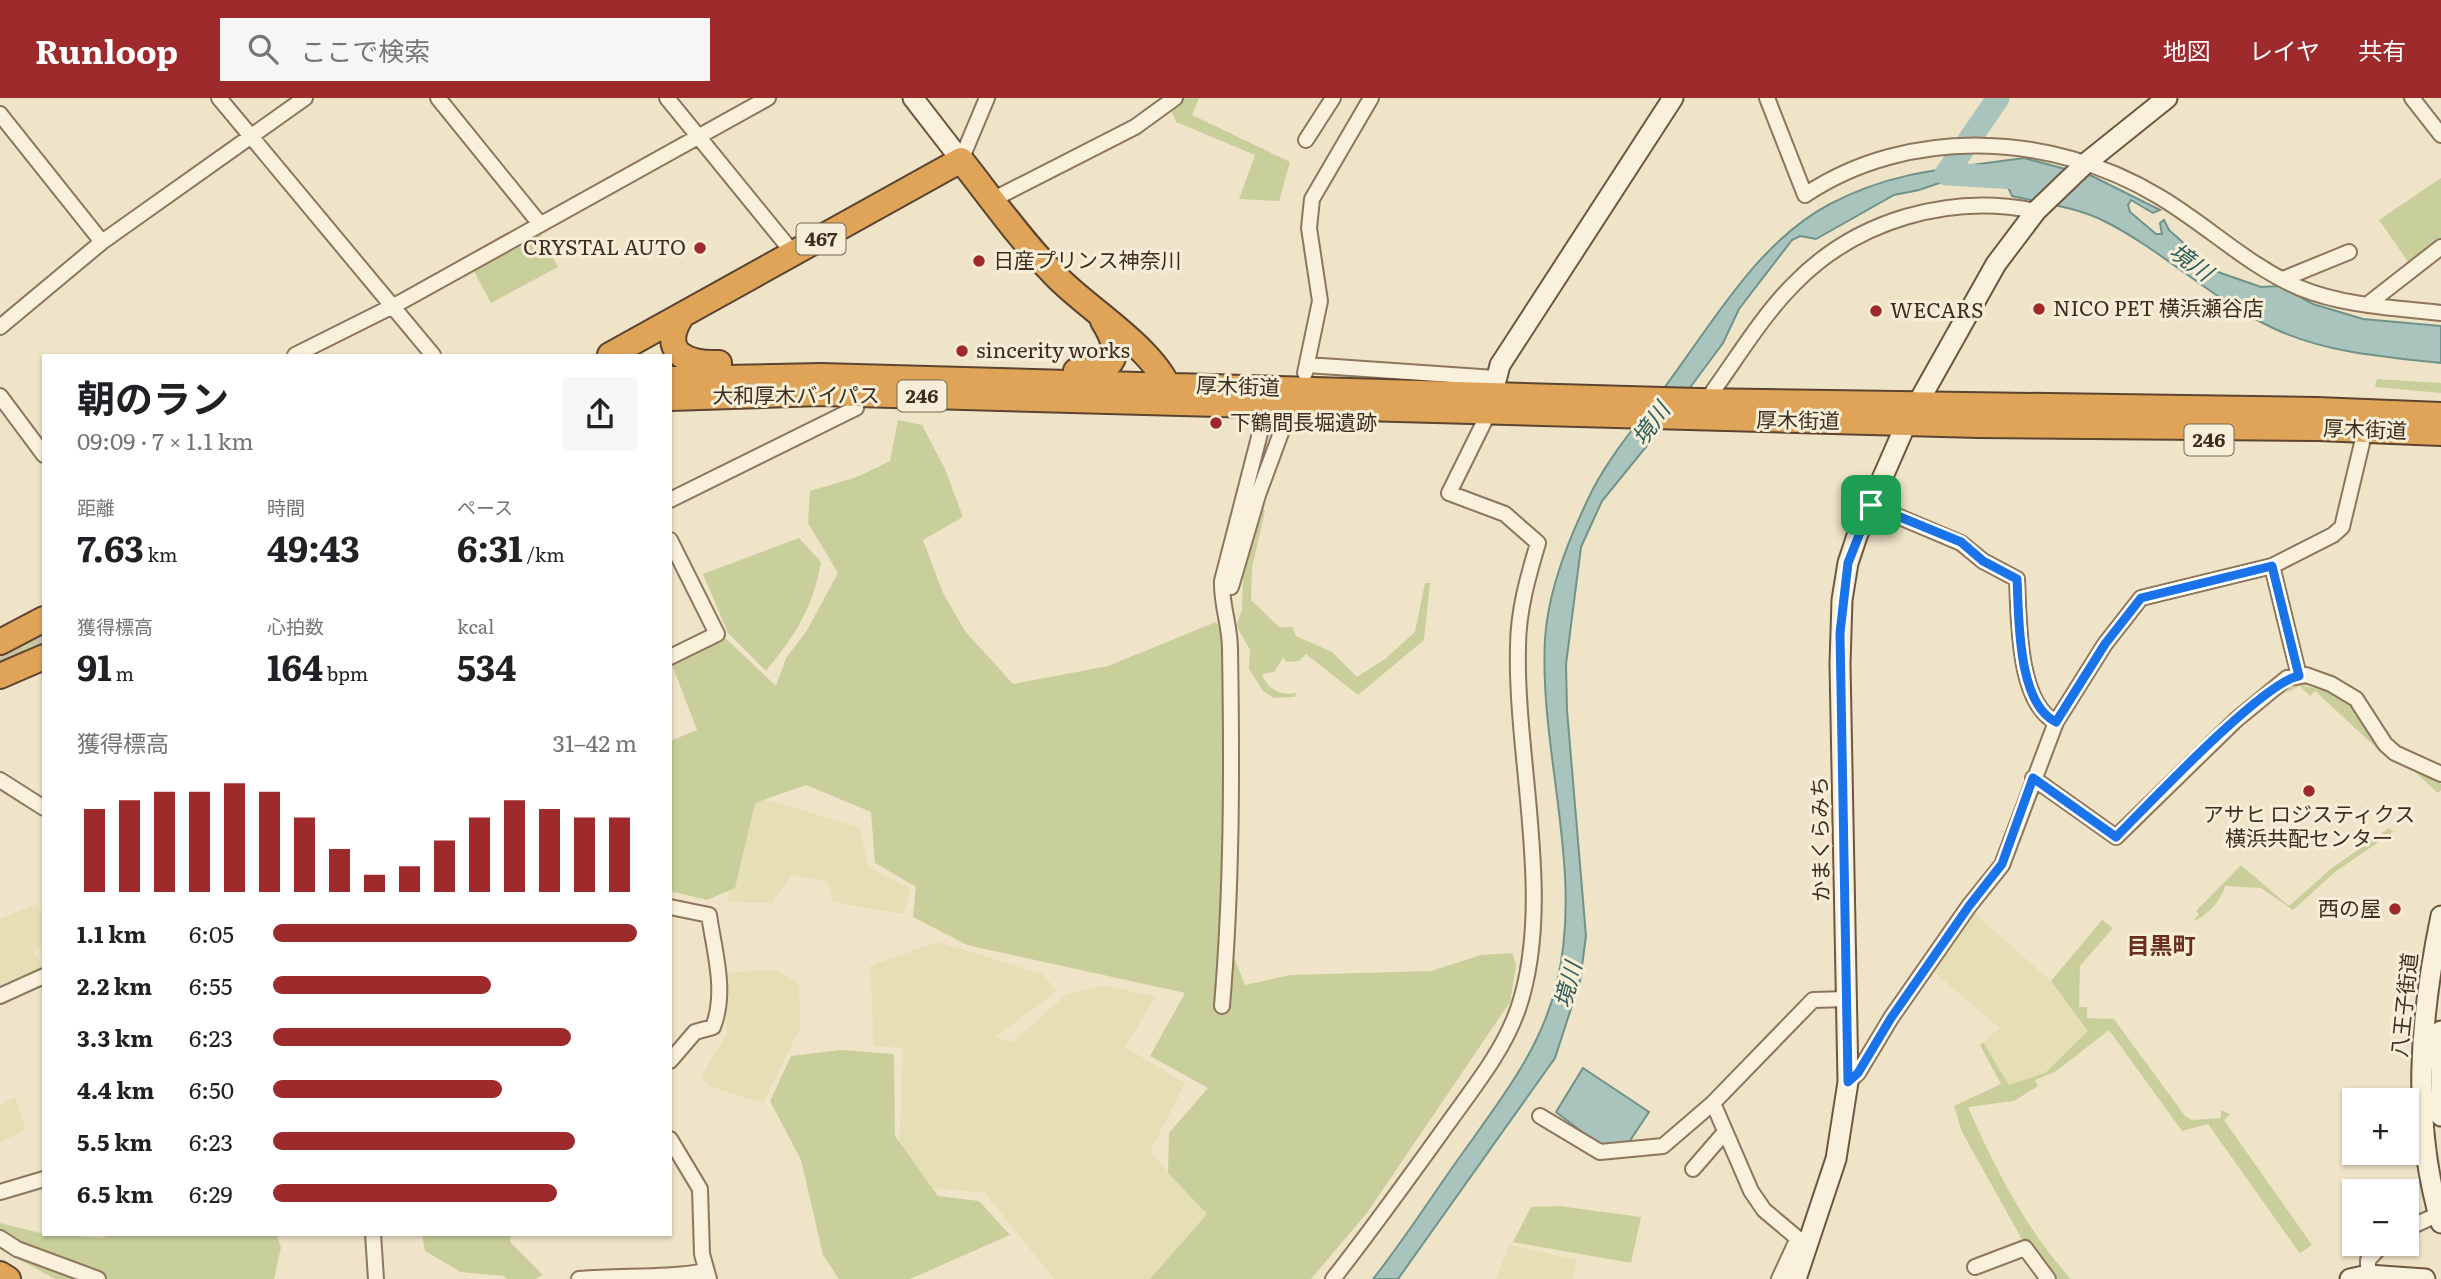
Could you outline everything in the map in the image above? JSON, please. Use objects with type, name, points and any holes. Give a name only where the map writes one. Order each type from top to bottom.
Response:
[{"type":"highway","name":"厚木街道","points":[[961,160],[1054,275],[1142,351],[1171,394],[1276,414],[1492,395]]},
{"type":"highway","name":"467","points":[[612,354],[961,160]]},
{"type":"highway","name":"467","points":[[634,354],[681,317]]},
{"type":"highway","points":[[681,317],[675,327],[674,346],[687,360],[702,364]]},
{"type":"highway","points":[[1075,376],[1107,367],[1115,353],[1113,336],[1102,319]]},
{"type":"highway","name":"246","points":[[702,364],[786,362],[1075,376]]},
{"type":"highway","points":[[672,365],[702,364]]},
{"type":"highway","name":"大和厚木バイパス","points":[[672,379],[773,375],[1075,376],[1171,394]]},
{"type":"highway","name":"大和厚木バイパス","points":[[672,398],[821,393],[1122,402],[1171,394]]},
{"type":"highway","name":"厚木街道","points":[[1171,394],[1492,395],[1631,408],[1699,403],[1978,416],[2441,415]]},
{"type":"highway","name":"246","points":[[1978,416],[2120,394],[2441,400]]},
{"type":"highway","points":[[672,412],[748,407],[1029,413],[1122,402]]},
{"type":"highway","name":"246","points":[[1978,416],[2112,439],[2441,447]]},
{"type":"highway","name":"厚木街道","points":[[2111,417],[2441,433]]},
{"type":"highway","points":[[0,642],[42,620]]},
{"type":"highway","points":[[0,676],[42,658]]},
{"type":"highway","points":[[0,1274],[8,1279]]},
{"type":"street","points":[[219,98],[432,354]]},
{"type":"street","points":[[0,327],[102,242],[304,98]]},
{"type":"street","points":[[438,98],[540,224]]},
{"type":"street","points":[[667,98],[794,254]]},
{"type":"street","points":[[297,354],[393,306],[768,98]]},
{"type":"street","points":[[913,98],[961,160],[987,98]]},
{"type":"street","points":[[992,200],[1135,127],[1175,98]]},
{"type":"street","points":[[1306,140],[1333,98]]},
{"type":"street","points":[[1371,98],[1312,199],[1309,228],[1320,301],[1306,369],[1492,395]]},
{"type":"street","points":[[1333,1279],[1489,1066],[1518,1010],[1531,954],[1532,865],[1517,643],[1523,597],[1538,543],[1505,514],[1449,493],[1492,395],[1500,365],[1673,98]]},
{"type":"street","points":[[1767,98],[1805,195],[1831,178],[1888,155],[1913,150],[1977,147],[2029,149],[2084,164],[2130,181],[2158,196],[2283,279],[2301,288],[2368,304],[2441,313]]},
{"type":"street","name":"かまくらみち","points":[[1796,1279],[1803,1242],[1836,1159],[1848,1082],[1840,633],[1848,563],[1911,414],[1996,264],[2038,210],[2084,164],[2167,98]]},
{"type":"street","points":[[2412,98],[2441,135]]},
{"type":"street","points":[[0,114],[102,242]]},
{"type":"street","points":[[1699,403],[1794,283],[1818,262],[1869,229],[1925,212],[1971,205],[2038,210]]},
{"type":"street","points":[[2368,304],[2441,247]]},
{"type":"street","points":[[2283,279],[2340,251]]},
{"type":"street","points":[[0,396],[42,452]]},
{"type":"street","points":[[672,499],[856,408]]},
{"type":"street","points":[[1222,1006],[1230,909],[1230,651],[1226,616],[1221,601],[1222,581],[1276,414]]},
{"type":"street","points":[[1226,616],[1231,577],[1276,414]]},
{"type":"street","points":[[1848,1082],[1858,1073],[1891,1018],[1969,906],[2002,864],[2056,722],[2105,644],[2141,598],[2272,566],[2333,535],[2342,527],[2362,443]]},
{"type":"street","points":[[1871,505],[1961,542],[1983,561],[2017,579],[2020,642],[2029,683],[2047,718],[2056,722]]},
{"type":"street","points":[[672,544],[717,634],[672,656]]},
{"type":"street","points":[[2272,566],[2299,676]]},
{"type":"street","points":[[2033,778],[2116,837],[2236,720],[2287,678],[2306,675],[2331,684],[2356,699],[2385,744],[2395,753],[2441,774]]},
{"type":"street","points":[[0,780],[42,807]]},
{"type":"street","points":[[672,907],[709,915],[719,978],[718,1013],[713,1027],[695,1032],[672,1058]]},
{"type":"street","name":"八王子街道","points":[[2440,1217],[2424,1133],[2421,1072],[2425,1005],[2441,916]]},
{"type":"street","points":[[0,996],[42,977]]},
{"type":"street","points":[[1540,1116],[1600,1152],[1663,1146],[1713,1103],[1814,1000],[1847,999]]},
{"type":"street","name":"八王子街道","points":[[2441,1031],[2441,1116]]},
{"type":"street","points":[[1713,1103],[1751,1191],[1764,1210],[1803,1242],[1779,1279]]},
{"type":"street","points":[[1693,1169],[1724,1132]]},
{"type":"street","points":[[579,1279],[608,1276],[669,1279],[707,1275],[702,1254],[700,1189],[672,1142]]},
{"type":"street","points":[[0,1192],[42,1180]]},
{"type":"street","points":[[2419,1224],[2440,1217]]},
{"type":"street","points":[[373,1236],[376,1279]]},
{"type":"street","points":[[0,1238],[17,1249],[98,1279]]},
{"type":"street","points":[[1975,1268],[2025,1248],[2049,1279]]},
{"type":"street","points":[[2372,1256],[2359,1277],[2425,1279]]},
{"type":"shaded area","points":[[750,795],[859,827],[869,867],[911,889],[903,914],[833,902],[828,882],[792,875],[772,903],[727,902]]},
{"type":"shaded area","points":[[36,904],[42,917],[42,945],[34,951],[42,972],[0,992],[0,919]]},
{"type":"shaded area","points":[[1972,911],[2053,983],[2089,1031],[2045,1073],[2009,1086],[1983,1042],[2000,1028],[1931,970]]},
{"type":"shaded area","points":[[938,942],[1042,974],[1057,991],[995,1037],[1012,1042],[1067,994],[1104,986],[1156,996],[1125,1047],[1185,1083],[1150,1152],[1207,1214],[1150,1279],[1054,1279],[985,1193],[923,1187],[899,1152],[903,1048],[874,1046],[870,966]]},
{"type":"shaded area","points":[[775,970],[799,983],[800,1028],[763,1103],[708,1086],[701,1077],[727,1033],[722,973]]},
{"type":"shaded area","points":[[15,1097],[26,1130],[0,1142],[0,1105]]},
{"type":"shaded area","points":[[1509,1245],[1577,1260],[1572,1279],[1496,1279]]},
{"type":"green space","points":[[1184,98],[1199,98],[1192,115],[1290,162],[1279,201],[1239,199],[1255,155],[1176,122],[1171,110]]},
{"type":"green space","points":[[2441,178],[2441,241],[2411,266],[2379,220]]},
{"type":"green space","points":[[538,230],[558,267],[491,303],[471,266]]},
{"type":"green space","points":[[2377,379],[2441,383],[2441,393],[2375,387]]},
{"type":"green space","points":[[898,420],[922,425],[945,469],[963,517],[923,540],[943,593],[965,631],[1013,684],[1108,666],[1216,622],[1230,642],[1229,945],[1245,985],[1290,975],[1431,971],[1481,955],[1513,953],[1516,966],[1510,1002],[1367,1213],[1311,1279],[1150,1279],[1207,1214],[1168,1173],[1169,1133],[1208,1088],[1150,1056],[1185,993],[967,945],[913,917],[916,887],[875,863],[871,812],[806,785],[755,803],[735,888],[707,900],[672,891],[672,740],[697,730],[672,661],[720,633],[776,686],[786,658],[806,632],[838,573],[808,523],[810,491],[857,477],[890,461]]},
{"type":"green space","points":[[1263,507],[1265,511],[1252,568],[1251,600],[1279,627],[1292,627],[1296,636],[1332,652],[1357,677],[1385,659],[1415,632],[1425,583],[1430,583],[1424,640],[1358,695],[1306,654],[1299,661],[1287,662],[1283,658],[1274,672],[1262,674],[1275,690],[1296,693],[1295,697],[1274,698],[1264,692],[1249,669],[1250,650],[1236,625],[1242,610],[1243,576]]},
{"type":"green space","points":[[799,538],[821,562],[818,579],[801,621],[766,671],[728,633],[703,574]]},
{"type":"green space","points":[[42,631],[42,654],[0,668],[0,649]]},
{"type":"green space","points":[[2298,684],[2332,693],[2348,704],[2393,759],[2383,754],[2315,691],[2310,696],[2300,686],[2272,699],[2251,716],[2273,696]]},
{"type":"green space","points":[[2418,770],[2441,784],[2438,793],[2416,773]]},
{"type":"green space","points":[[2389,828],[2393,832],[2335,872],[2293,910],[2261,888],[2225,886],[2213,907],[2193,921],[2199,914],[2196,911],[2241,865],[2289,906],[2332,868]]},
{"type":"green space","points":[[2102,920],[2113,928],[2080,966],[2079,1007],[2087,1007],[2087,1018],[2114,1019],[2185,1116],[2192,1120],[2221,1118],[2221,1110],[2230,1114],[2224,1120],[2312,1245],[2300,1253],[2318,1279],[2208,1124],[2182,1131],[2109,1030],[2055,1072],[2035,1080],[2038,1086],[2014,1101],[1968,1107],[2013,1198],[2040,1240],[2071,1279],[2055,1279],[2029,1242],[2024,1243],[1962,1132],[1954,1106],[2001,1084],[1980,1045],[1983,1042],[2009,1085],[2045,1073],[2088,1031],[2051,981]]},
{"type":"green space","points":[[841,1050],[894,1054],[895,1136],[938,1196],[979,1201],[1010,1235],[910,1279],[839,1279],[823,1255],[801,1160],[770,1101],[791,1056]]},
{"type":"green space","points":[[1559,1206],[1641,1217],[1631,1263],[1513,1242],[1531,1207]]},
{"type":"green space","points":[[0,1223],[42,1234],[42,1236],[277,1236],[281,1247],[274,1279],[109,1279],[85,1268],[17,1249],[0,1233]]},
{"type":"green space","points":[[422,1236],[510,1236],[510,1242],[543,1275],[535,1279],[507,1279],[504,1276],[461,1272],[425,1251]]},
{"type":"green space","points":[[0,1242],[98,1279],[55,1279],[0,1249]]},
{"type":"water","points":[[2024,158],[2092,176],[2160,210],[2153,213],[2131,200],[2128,205],[2130,212],[2156,234],[2162,234],[2160,223],[2164,220],[2169,230],[2215,271],[2261,287],[2279,286],[2313,304],[2363,319],[2441,326],[2441,363],[2336,349],[2275,329],[2231,305],[2126,233],[2104,221],[2070,209],[2012,196],[2001,172],[1954,178],[1894,195],[1816,239],[1800,236],[1792,240],[1739,309],[1723,343],[1646,447],[1602,501],[1581,547],[1566,664],[1567,710],[1586,936],[1580,981],[1555,1058],[1398,1279],[1373,1279],[1499,1102],[1528,1056],[1550,1008],[1564,939],[1566,897],[1548,724],[1545,639],[1555,581],[1576,525],[1601,475],[1739,285],[1781,239],[1804,220],[1854,193],[1901,177]]},
{"type":"water","points":[[1583,1068],[1649,1112],[1629,1142],[1602,1147],[1556,1112]]},
{"type":"waterway","points":[[1946,174],[1998,98]]},
{"type":"waterway","name":"境川","points":[[1948,174],[2033,179]]},
{"type":"tunnel","points":[[0,661],[42,645]]},
{"type":"place","name":"CRYSTAL AUTO","points":[[700,248]]},
{"type":"place","name":"日産プリンス神奈川","points":[[979,261]]},
{"type":"place","name":"NICO PET 横浜瀬谷店","points":[[2039,309]]},
{"type":"place","name":"WECARS","points":[[1876,311]]},
{"type":"place","name":"sincerity works","points":[[962,351]]},
{"type":"place","name":"下鶴間長堀遺跡","points":[[1216,423]]},
{"type":"place","name":"アサヒ ロジスティクス 横浜共配センター","points":[[2309,791]]},
{"type":"place","name":"西の屋","points":[[2395,909]]},
{"type":"district","name":"目黒町","points":[[2161,946]]},
{"type":"route","points":[[1871,505],[1961,542],[1983,561],[2017,579],[2020,642],[2029,683],[2047,718],[2056,722],[2105,644],[2141,598],[2272,566],[2299,676],[2287,678],[2236,720],[2116,837],[2033,778],[2002,864],[1969,906],[1891,1018],[1858,1073],[1848,1082],[1840,633],[1848,563],[1871,505]]}]
